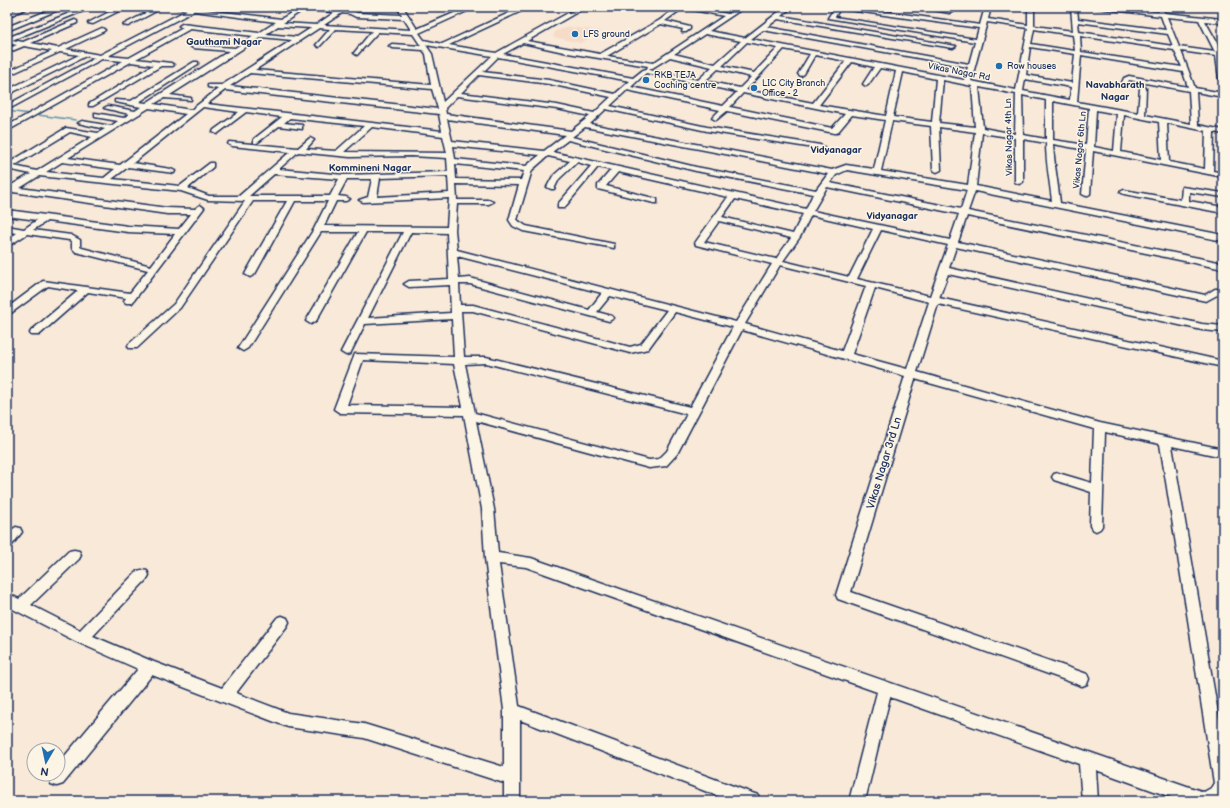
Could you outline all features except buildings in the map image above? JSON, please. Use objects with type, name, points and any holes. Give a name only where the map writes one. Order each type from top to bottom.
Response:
[{"type":"street","points":[[7,15],[28,7]]},
{"type":"street","points":[[7,29],[57,7],[79,12]]},
{"type":"street","points":[[7,41],[90,7]]},
{"type":"street","points":[[91,22],[124,7]]},
{"type":"street","points":[[126,25],[161,7]]},
{"type":"street","points":[[176,7],[196,8],[278,22],[316,26],[416,32],[473,7]]},
{"type":"street","points":[[292,7],[352,12],[356,15],[406,17]]},
{"type":"street","points":[[106,180],[222,88],[347,7]]},
{"type":"street","points":[[400,7],[426,48],[442,112],[451,158],[452,252],[460,360],[488,509],[492,558],[512,710],[512,801]]},
{"type":"street","points":[[392,46],[426,48],[445,45],[527,7]]},
{"type":"street","points":[[566,7],[581,8]]},
{"type":"street","points":[[602,56],[660,22],[681,7]]},
{"type":"street","points":[[684,7],[703,9],[730,16]]},
{"type":"street","points":[[611,246],[523,228],[516,224],[513,220],[528,169],[546,153],[584,125],[645,71],[742,7]]},
{"type":"street","points":[[700,82],[746,40],[778,17],[789,7]]},
{"type":"street","points":[[838,7],[831,18],[979,41]]},
{"type":"street","points":[[841,7],[982,27]]},
{"type":"street","points":[[922,7],[949,11],[952,10],[953,7]]},
{"type":"street","points":[[971,84],[972,66],[988,7]]},
{"type":"street","name":"Vikas Nagar 4th Ln","points":[[1019,182],[1019,93],[1031,27],[1032,7]]},
{"type":"street","points":[[1073,103],[1076,86],[1078,52],[1074,7]]},
{"type":"street","points":[[1092,7],[1223,21]]},
{"type":"street","points":[[1160,7],[1186,70],[1192,89],[1195,127]]},
{"type":"street","points":[[7,108],[196,8]]},
{"type":"street","points":[[9,191],[100,136],[278,22],[303,8]]},
{"type":"street","points":[[442,112],[455,94],[497,55],[581,8]]},
{"type":"street","points":[[778,17],[953,46]]},
{"type":"street","points":[[1201,18],[1221,55],[1222,79]]},
{"type":"street","points":[[984,20],[1221,55]]},
{"type":"street","points":[[1075,20],[1170,32]]},
{"type":"street","points":[[7,51],[75,22]]},
{"type":"street","points":[[660,22],[688,28],[684,31]]},
{"type":"street","points":[[164,24],[298,39]]},
{"type":"street","points":[[7,129],[189,27]]},
{"type":"street","points":[[318,45],[335,27]]},
{"type":"street","points":[[762,28],[972,66]]},
{"type":"street","points":[[356,53],[377,29]]},
{"type":"street","points":[[7,74],[102,30]]},
{"type":"street","name":"Vikas Nagar Rd","points":[[705,32],[1223,132]]},
{"type":"street","points":[[7,41],[101,57],[171,65]]},
{"type":"street","points":[[521,42],[654,65]]},
{"type":"street","points":[[426,48],[445,45],[635,80]]},
{"type":"street","points":[[1027,45],[1186,70]]},
{"type":"street","points":[[193,46],[235,50]]},
{"type":"street","points":[[716,118],[743,91],[783,46]]},
{"type":"street","points":[[801,74],[814,52]]},
{"type":"street","points":[[7,94],[86,54]]},
{"type":"street","points":[[668,55],[756,76]]},
{"type":"street","points":[[814,106],[851,59]]},
{"type":"street","points":[[181,62],[212,65]]},
{"type":"street","points":[[131,104],[196,63]]},
{"type":"street","points":[[91,105],[159,64]]},
{"type":"street","points":[[866,84],[878,65]]},
{"type":"street","points":[[877,172],[900,69]]},
{"type":"street","points":[[248,71],[435,87]]},
{"type":"street","points":[[645,71],[850,113],[1020,136],[1089,148],[1223,175]]},
{"type":"street","points":[[476,73],[549,82],[616,96]]},
{"type":"street","points":[[1021,76],[1076,86]]},
{"type":"street","points":[[937,170],[935,124],[940,77]]},
{"type":"street","points":[[1124,85],[1127,78],[1223,95]]},
{"type":"street","name":"Vikas Nagar 3rd Ln","points":[[971,84],[979,130],[972,188],[934,300],[843,595],[1082,679]]},
{"type":"street","points":[[24,85],[72,93]]},
{"type":"street","points":[[210,86],[442,112],[570,136],[696,169],[818,193]]},
{"type":"street","points":[[626,88],[834,131],[850,113]]},
{"type":"street","points":[[1141,116],[1143,88]]},
{"type":"street","points":[[455,94],[557,107],[595,114]]},
{"type":"street","points":[[164,96],[189,98]]},
{"type":"street","points":[[1050,99],[1050,164],[1053,171],[1056,205]]},
{"type":"street","points":[[117,101],[146,107],[190,112]]},
{"type":"street","points":[[201,105],[370,125],[448,139],[546,153],[733,196],[1206,298],[1218,291],[1223,292]]},
{"type":"street","points":[[604,107],[707,129],[820,147]]},
{"type":"street","name":"Vikas Nagar 6th Ln","points":[[1086,194],[1093,107]]},
{"type":"street","points":[[108,108],[136,113]]},
{"type":"street","points":[[217,132],[245,110]]},
{"type":"street","points":[[1117,154],[1121,113]]},
{"type":"street","points":[[98,115],[125,120]]},
{"type":"street","points":[[257,141],[289,115]]},
{"type":"street","points":[[1163,121],[1165,163]]},
{"type":"street","points":[[82,124],[112,128]]},
{"type":"street","points":[[277,124],[299,127]]},
{"type":"street","points":[[338,154],[370,125]]},
{"type":"street","points":[[584,125],[834,173]]},
{"type":"street","points":[[7,167],[69,130],[100,136]]},
{"type":"street","points":[[1209,172],[1210,130]]},
{"type":"street","points":[[133,346],[177,306],[245,199],[272,171],[310,140]]},
{"type":"street","points":[[232,144],[338,154],[451,158],[528,169]]},
{"type":"street","points":[[61,159],[171,171]]},
{"type":"street","points":[[551,187],[556,178],[576,160]]},
{"type":"street","points":[[182,189],[210,165]]},
{"type":"street","points":[[591,185],[596,165]]},
{"type":"street","points":[[7,167],[37,173],[182,189],[208,198],[346,199]]},
{"type":"street","points":[[694,412],[486,360],[359,356],[340,409],[470,414],[649,464],[662,463],[671,454],[694,412],[739,326],[778,262],[796,237],[818,193],[834,173],[846,167],[972,188],[1223,238]]},
{"type":"street","points":[[561,206],[616,170]]},
{"type":"street","points":[[272,171],[344,177],[452,177],[524,183]]},
{"type":"street","points":[[372,200],[376,176]]},
{"type":"street","points":[[244,348],[318,229],[344,177]]},
{"type":"street","points":[[825,184],[1223,266]]},
{"type":"street","points":[[591,185],[654,201]]},
{"type":"street","points":[[1185,203],[1185,189],[1223,195]]},
{"type":"street","points":[[9,191],[167,211],[198,212]]},
{"type":"street","points":[[1124,192],[1223,210]]},
{"type":"street","points":[[733,196],[699,243],[934,300],[1223,364]]},
{"type":"street","points":[[7,313],[46,283],[86,289],[131,299],[208,198]]},
{"type":"street","points":[[363,200],[452,198],[489,202]]},
{"type":"street","points":[[250,274],[292,199]]},
{"type":"street","points":[[7,213],[128,229],[182,232]]},
{"type":"street","points":[[7,244],[45,218]]},
{"type":"street","points":[[717,218],[796,237]]},
{"type":"street","points":[[852,280],[878,227]]},
{"type":"street","points":[[7,229],[72,238],[76,240],[76,248],[79,250],[154,269]]},
{"type":"street","points":[[318,229],[452,230]]},
{"type":"street","points":[[311,321],[363,230]]},
{"type":"street","points":[[346,352],[408,230]]},
{"type":"street","points":[[452,252],[739,326],[1100,427],[1223,453]]},
{"type":"street","points":[[944,270],[1202,327],[1223,329]]},
{"type":"street","points":[[409,284],[470,281],[609,318]]},
{"type":"street","points":[[846,355],[871,285]]},
{"type":"street","points":[[35,333],[86,289]]},
{"type":"street","points":[[591,313],[608,292]]},
{"type":"street","points":[[362,321],[457,312],[473,308],[630,350],[644,347],[673,309]]},
{"type":"street","points":[[1096,526],[1100,427]]},
{"type":"street","points":[[492,558],[526,562],[1205,801],[1216,794],[1222,783],[1165,440]]},
{"type":"street","points":[[1058,477],[1098,489]]},
{"type":"street","points":[[20,606],[74,555]]},
{"type":"street","points":[[82,638],[142,575]]},
{"type":"street","points":[[7,598],[82,638],[224,697],[288,720],[364,731],[511,777]]},
{"type":"street","points":[[224,697],[282,622]]},
{"type":"street","points":[[66,767],[149,667]]},
{"type":"street","points":[[857,801],[885,688]]},
{"type":"street","points":[[512,710],[752,801]]},
{"type":"street","points":[[1088,760],[1090,801]]},
{"type":"shaded area","name":"LFS ground","points":[[569,27],[601,31],[581,43],[553,37],[556,31]]},
{"type":"waterway","points":[[7,111],[76,120]]},
{"type":"place","name":"LFS ground","points":[[575,34]]},
{"type":"place","name":"Row houses","points":[[999,66]]},
{"type":"place","name":"RKB TEJA Coching centre","points":[[646,80]]},
{"type":"place","name":"LIC City Branch Office - 2","points":[[754,88]]},
{"type":"district","name":"Gauthami Nagar","points":[[224,42]]},
{"type":"district","name":"Navabharath Nagar","points":[[1115,90]]},
{"type":"district","name":"Vidyanagar","points":[[836,150]]},
{"type":"district","name":"Kommineni Nagar","points":[[370,168]]},
{"type":"district","name":"Vidyanagar","points":[[892,216]]}]
